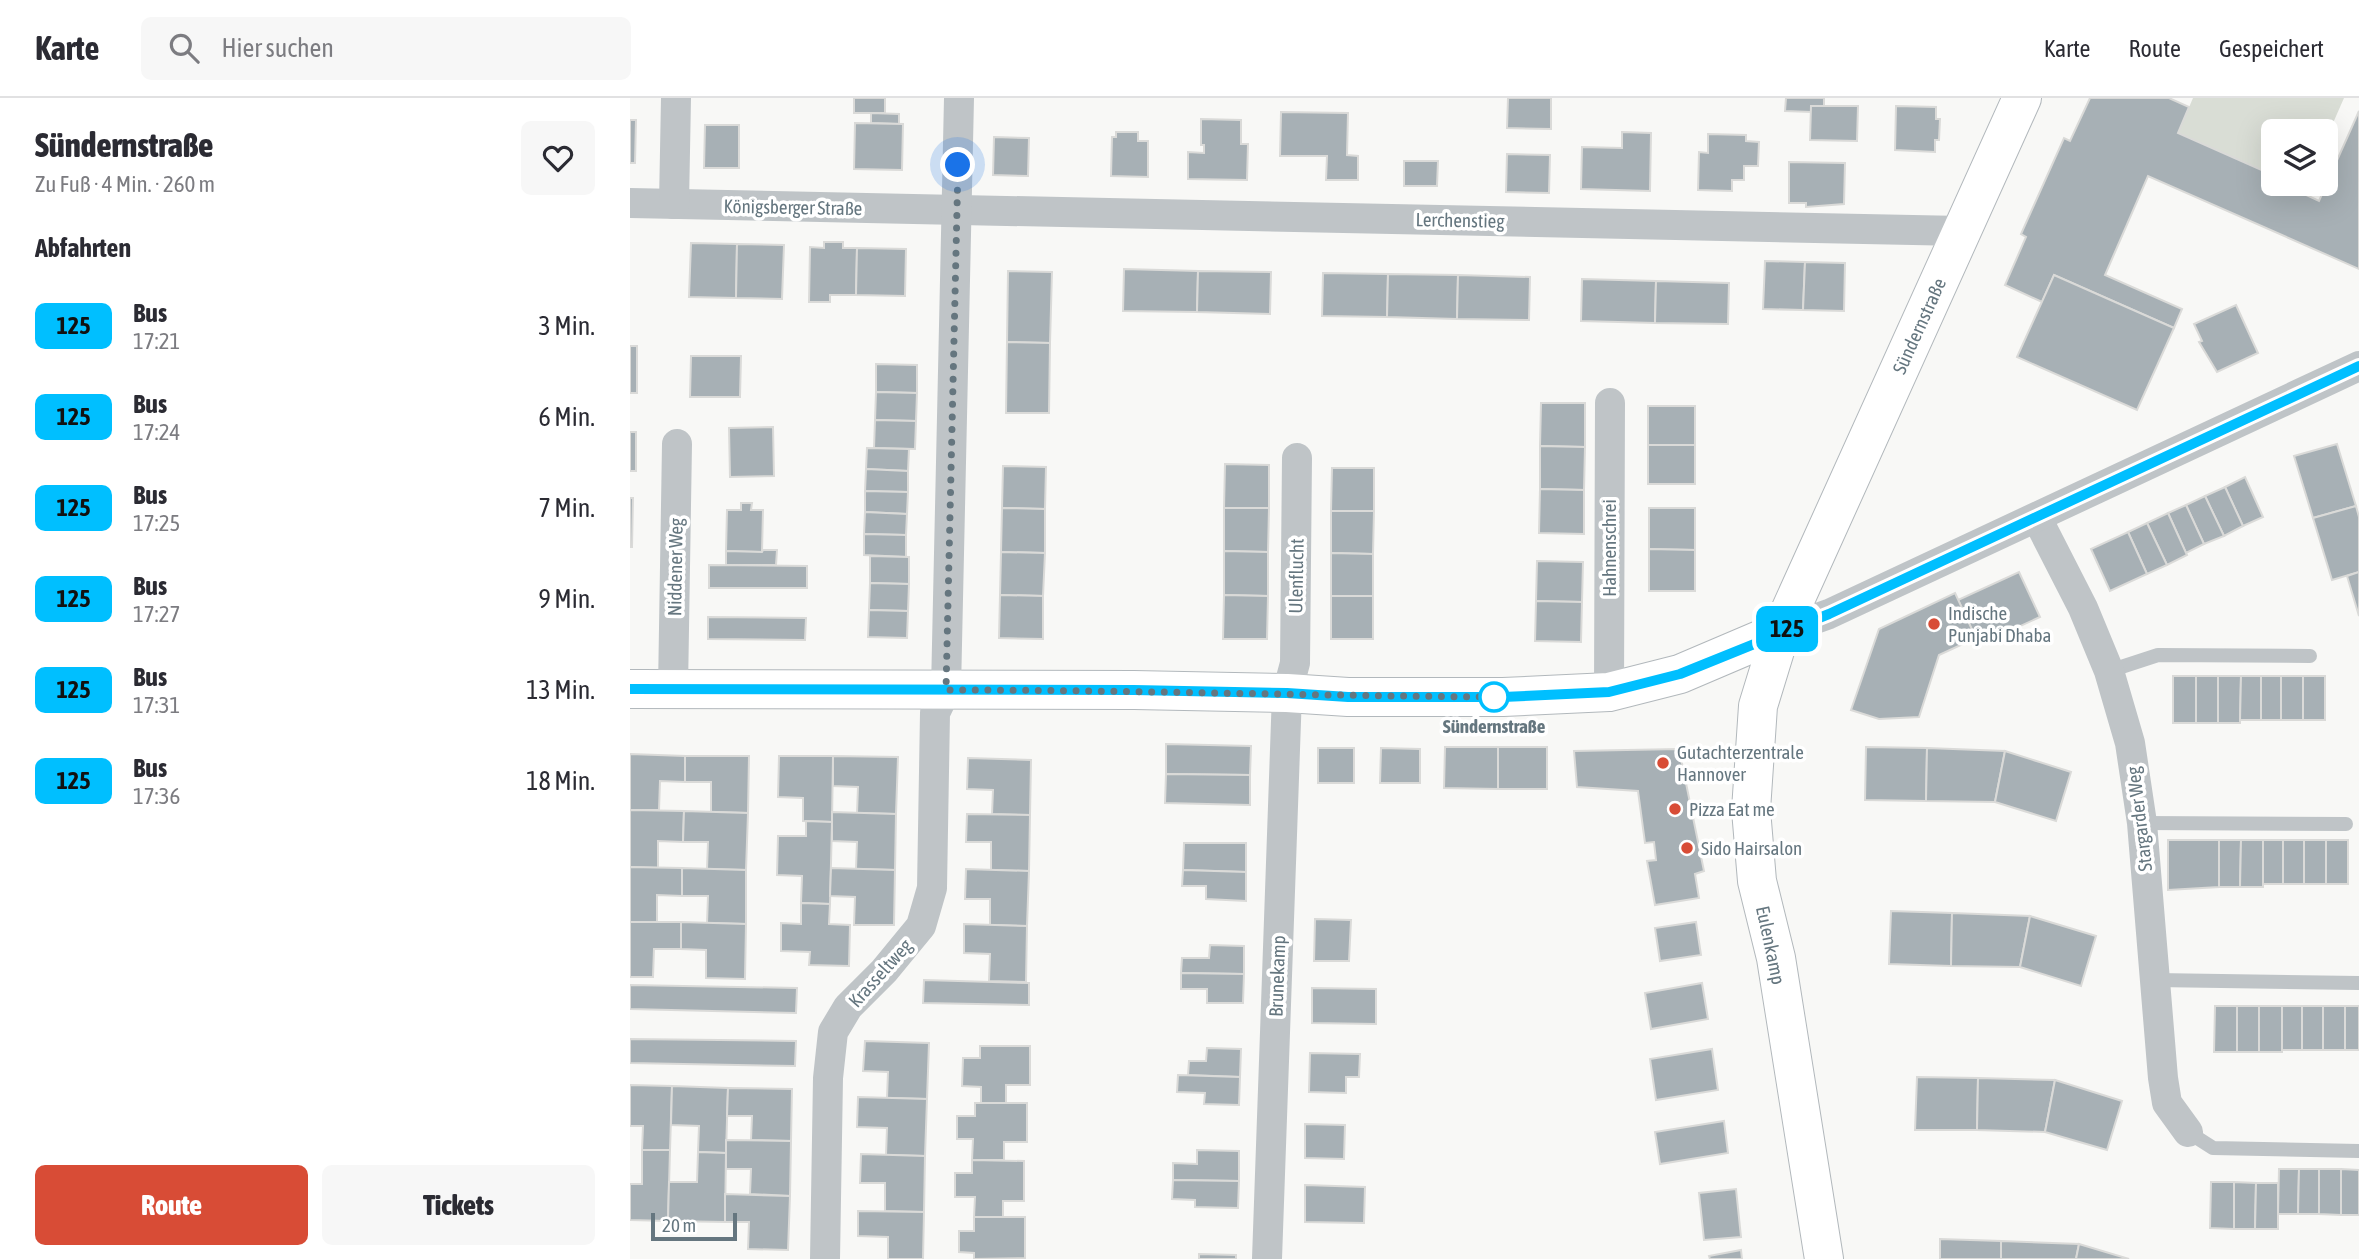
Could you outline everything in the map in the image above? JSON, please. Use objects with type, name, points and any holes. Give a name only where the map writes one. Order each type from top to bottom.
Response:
[{"type":"street","points":[[674,204],[676,98]]},
{"type":"street","name":"Krasseltweg","points":[[825,1259],[828,1078],[833,1032],[848,1007],[884,971],[921,926],[932,888],[934,713],[946,690],[959,98]]},
{"type":"street","name":"Sündernstraße","points":[[1781,632],[2022,98]]},
{"type":"street","name":"Königsberger Straße","points":[[630,203],[957,210]]},
{"type":"street","name":"Lerchenstieg","points":[[957,210],[1962,231]]},
{"type":"street","points":[[630,690],[1287,693],[1348,697],[1503,697],[1609,692],[1680,674],[1829,614],[2357,373]]},
{"type":"street","name":"Hahnenschrei","points":[[1609,692],[1610,403]]},
{"type":"street","name":"Niddener Weg","points":[[673,690],[677,444]]},
{"type":"street","name":"Ulenflucht","points":[[1287,693],[1295,663],[1297,458]]},
{"type":"street","name":"Stargarder Weg","points":[[2037,518],[2083,608],[2109,671],[2130,743],[2143,823],[2163,1078],[2167,1102],[2188,1132]]},
{"type":"street","name":"Eulenkamp","points":[[1781,632],[1758,706],[1751,810],[1756,881],[1776,958],[1824,1259]]},
{"type":"street","name":"Brunekamp","points":[[1267,1259],[1287,693]]},
{"type":"lane","points":[[2109,671],[2158,655],[2310,656]]},
{"type":"lane","points":[[2143,823],[2346,824]]},
{"type":"lane","points":[[2155,980],[2359,983]]},
{"type":"lane","points":[[2188,1132],[2213,1148],[2359,1151]]},
{"type":"shaded area","points":[[2193,98],[2344,98],[2335,119],[2261,119],[2261,170],[2178,133]]},
{"type":"building","points":[[854,98],[885,98],[885,113],[854,113]]},
{"type":"building","points":[[1508,98],[1551,98],[1551,129],[1507,128]]},
{"type":"building","points":[[1786,98],[1824,98],[1824,106],[1811,106],[1811,112],[1785,111]]},
{"type":"building","points":[[2090,98],[2169,98],[2189,107],[2178,133],[2261,170],[2261,196],[2308,196],[2319,201],[2321,196],[2338,196],[2338,158],[2359,111],[2359,269],[2148,176],[2105,275],[2182,309],[2174,328],[2054,275],[2042,302],[2005,285],[2026,237],[2021,234],[2064,138],[2070,141]]},
{"type":"building","points":[[1811,106],[1858,106],[1857,141],[1810,140]]},
{"type":"building","points":[[1896,106],[1936,107],[1936,119],[1940,119],[1939,140],[1935,140],[1935,152],[1895,150]]},
{"type":"building","points":[[1281,112],[1348,113],[1347,155],[1358,156],[1358,180],[1326,180],[1327,156],[1280,156]]},
{"type":"building","points":[[871,113],[899,114],[899,124],[871,123]]},
{"type":"building","points":[[1201,119],[1241,120],[1241,144],[1248,144],[1247,180],[1188,179],[1188,152],[1204,153],[1204,145],[1201,145]]},
{"type":"building","points":[[630,120],[636,120],[635,163],[630,163]]},
{"type":"building","points":[[855,123],[903,124],[902,170],[854,169]]},
{"type":"building","points":[[705,125],[739,125],[739,168],[704,168]]},
{"type":"building","points":[[1116,132],[1138,132],[1138,141],[1148,141],[1148,177],[1111,176],[1112,137],[1116,137]]},
{"type":"building","points":[[1622,132],[1651,133],[1650,191],[1581,189],[1582,147],[1622,148]]},
{"type":"building","points":[[1708,134],[1746,135],[1746,141],[1759,142],[1758,166],[1744,166],[1744,180],[1732,180],[1732,191],[1698,190],[1699,152],[1708,153]]},
{"type":"building","points":[[994,137],[1029,138],[1028,176],[993,175]]},
{"type":"building","points":[[1507,154],[1550,155],[1549,193],[1506,192]]},
{"type":"building","points":[[1404,161],[1438,161],[1437,186],[1404,186]]},
{"type":"building","points":[[1789,162],[1845,163],[1844,204],[1806,207],[1806,203],[1789,203]]},
{"type":"building","points":[[824,242],[843,242],[843,248],[857,248],[856,295],[830,295],[830,302],[809,302],[810,247],[824,248]]},
{"type":"building","points":[[691,243],[737,244],[736,298],[689,297]]},
{"type":"building","points":[[737,244],[784,245],[782,299],[736,298]]},
{"type":"building","points":[[857,248],[906,249],[905,296],[856,295]]},
{"type":"building","points":[[1765,261],[1805,262],[1803,310],[1763,309]]},
{"type":"building","points":[[1805,262],[1845,263],[1844,311],[1803,310]]},
{"type":"building","points":[[1124,269],[1198,271],[1197,312],[1123,311]]},
{"type":"building","points":[[1008,271],[1052,272],[1050,343],[1007,342]]},
{"type":"building","points":[[1198,271],[1271,272],[1270,314],[1197,312]]},
{"type":"building","points":[[1323,273],[1388,274],[1387,317],[1322,316]]},
{"type":"building","points":[[1388,274],[1458,275],[1457,319],[1387,317]]},
{"type":"building","points":[[1458,275],[1530,277],[1529,320],[1457,319]]},
{"type":"building","points":[[2054,275],[2174,328],[2137,410],[2017,357]]},
{"type":"building","points":[[1582,279],[1656,281],[1655,323],[1581,321]]},
{"type":"building","points":[[1656,281],[1729,283],[1728,324],[1655,323]]},
{"type":"building","points":[[2236,305],[2258,353],[2217,372],[2199,342],[2202,341],[2194,324]]},
{"type":"building","points":[[1007,342],[1050,343],[1049,413],[1006,413]]},
{"type":"building","points":[[630,346],[637,346],[637,393],[630,393]]},
{"type":"building","points":[[691,356],[741,356],[740,397],[690,397]]},
{"type":"building","points":[[876,364],[917,365],[917,393],[876,392]]},
{"type":"building","points":[[876,392],[917,393],[916,421],[875,420]]},
{"type":"building","points":[[1541,403],[1585,403],[1585,447],[1540,446]]},
{"type":"building","points":[[1648,406],[1695,406],[1695,445],[1648,445]]},
{"type":"building","points":[[875,420],[916,421],[915,449],[874,448]]},
{"type":"building","points":[[773,427],[774,476],[730,477],[729,428]]},
{"type":"building","points":[[630,432],[636,432],[636,471],[630,471]]},
{"type":"building","points":[[2337,444],[2356,506],[2313,518],[2294,456]]},
{"type":"building","points":[[1648,445],[1695,445],[1695,484],[1648,484]]},
{"type":"building","points":[[1540,446],[1585,447],[1584,490],[1540,489]]},
{"type":"building","points":[[867,448],[909,449],[908,471],[866,469]]},
{"type":"building","points":[[1225,464],[1269,465],[1269,508],[1224,508]]},
{"type":"building","points":[[1003,466],[1046,467],[1045,509],[1002,508]]},
{"type":"building","points":[[1332,468],[1374,468],[1374,511],[1331,511]]},
{"type":"building","points":[[866,469],[908,471],[908,492],[865,491]]},
{"type":"building","points":[[2245,477],[2263,517],[2243,526],[2225,487]]},
{"type":"building","points":[[2225,487],[2243,526],[2224,536],[2205,496]]},
{"type":"building","points":[[1540,489],[1584,490],[1584,534],[1539,533]]},
{"type":"building","points":[[865,491],[908,492],[907,514],[865,512]]},
{"type":"building","points":[[2205,496],[2224,536],[2204,544],[2186,505]]},
{"type":"building","points":[[630,498],[633,498],[632,547],[630,547]]},
{"type":"building","points":[[741,503],[752,503],[751,510],[763,510],[762,552],[726,551],[727,510],[741,510]]},
{"type":"building","points":[[2186,505],[2204,544],[2186,553],[2168,513]]},
{"type":"building","points":[[2356,506],[2359,517],[2359,572],[2332,580],[2313,518]]},
{"type":"building","points":[[1002,508],[1045,509],[1045,553],[1001,552]]},
{"type":"building","points":[[1224,508],[1269,508],[1268,552],[1224,551]]},
{"type":"building","points":[[1649,508],[1695,508],[1695,550],[1649,549]]},
{"type":"building","points":[[1331,511],[1374,511],[1373,554],[1331,553]]},
{"type":"building","points":[[865,512],[907,514],[906,535],[864,534]]},
{"type":"building","points":[[2168,513],[2187,555],[2167,565],[2147,523]]},
{"type":"building","points":[[2147,523],[2167,565],[2147,574],[2128,532]]},
{"type":"building","points":[[2128,532],[2147,574],[2110,591],[2091,549]]},
{"type":"building","points":[[864,534],[906,535],[906,557],[864,555]]},
{"type":"building","points":[[1649,549],[1695,550],[1695,591],[1649,591]]},
{"type":"building","points":[[777,550],[776,565],[726,565],[726,551]]},
{"type":"building","points":[[1224,551],[1268,552],[1268,596],[1224,595]]},
{"type":"building","points":[[1001,552],[1045,553],[1043,596],[1000,595]]},
{"type":"building","points":[[1331,553],[1373,554],[1373,596],[1331,596]]},
{"type":"building","points":[[870,556],[909,557],[909,584],[870,583]]},
{"type":"building","points":[[1537,561],[1583,562],[1582,602],[1536,601]]},
{"type":"building","points":[[709,565],[807,566],[807,588],[709,588]]},
{"type":"building","points":[[2019,572],[2040,617],[1979,645],[1958,600]]},
{"type":"building","points":[[2359,572],[2359,616],[2347,576]]},
{"type":"building","points":[[870,583],[909,584],[908,611],[869,610]]},
{"type":"building","points":[[1955,593],[1976,638],[1939,655],[1919,717],[1879,719],[1851,710],[1879,629]]},
{"type":"building","points":[[1000,595],[1043,596],[1043,639],[999,638]]},
{"type":"building","points":[[1224,595],[1268,596],[1267,639],[1223,639]]},
{"type":"building","points":[[1331,596],[1373,596],[1373,639],[1331,639]]},
{"type":"building","points":[[1536,601],[1582,602],[1581,642],[1535,641]]},
{"type":"building","points":[[869,610],[908,611],[907,638],[868,637]]},
{"type":"building","points":[[708,617],[806,618],[805,640],[708,639]]},
{"type":"building","points":[[2173,676],[2196,676],[2196,723],[2173,723]]},
{"type":"building","points":[[2196,676],[2218,676],[2218,723],[2196,723]]},
{"type":"building","points":[[2218,676],[2241,676],[2240,723],[2218,723]]},
{"type":"building","points":[[2241,676],[2261,676],[2261,720],[2240,720]]},
{"type":"building","points":[[2261,676],[2281,676],[2281,720],[2261,720]]},
{"type":"building","points":[[2281,676],[2303,676],[2303,720],[2281,720]]},
{"type":"building","points":[[2303,676],[2325,676],[2325,720],[2303,720]]},
{"type":"building","points":[[1166,744],[1251,746],[1250,775],[1166,774]]},
{"type":"building","points":[[1445,747],[1498,747],[1498,789],[1444,788]]},
{"type":"building","points":[[1498,747],[1547,747],[1547,789],[1498,789]]},
{"type":"building","points":[[1866,747],[1927,748],[1926,801],[1865,800]]},
{"type":"building","points":[[1318,748],[1354,748],[1354,783],[1318,783]]},
{"type":"building","points":[[1381,748],[1420,749],[1420,783],[1380,783]]},
{"type":"building","points":[[1927,748],[2005,751],[1995,802],[1926,801]]},
{"type":"building","points":[[1679,749],[1704,871],[1695,874],[1699,898],[1655,905],[1647,861],[1656,860],[1654,842],[1645,843],[1638,791],[1577,787],[1574,751]]},
{"type":"building","points":[[2005,751],[2071,772],[2056,821],[1995,802]]},
{"type":"building","points":[[630,754],[685,756],[685,782],[660,781],[659,810],[630,810]]},
{"type":"building","points":[[685,756],[749,756],[748,813],[711,812],[711,782],[685,782]]},
{"type":"building","points":[[779,756],[833,756],[832,822],[803,821],[803,798],[778,797]]},
{"type":"building","points":[[833,756],[898,757],[896,814],[857,813],[858,787],[833,786]]},
{"type":"building","points":[[968,758],[1031,760],[1030,815],[992,814],[993,790],[967,789]]},
{"type":"building","points":[[1166,774],[1250,775],[1250,805],[1165,803]]},
{"type":"building","points":[[630,810],[684,811],[683,842],[658,841],[658,868],[630,867]]},
{"type":"building","points":[[684,811],[748,813],[746,870],[707,869],[708,842],[683,842]]},
{"type":"building","points":[[832,812],[896,814],[895,870],[856,869],[857,842],[832,841]]},
{"type":"building","points":[[967,814],[1030,815],[1029,871],[991,870],[991,842],[966,842]]},
{"type":"building","points":[[806,821],[832,822],[830,904],[801,903],[802,876],[777,875],[778,836],[806,836]]},
{"type":"building","points":[[2168,840],[2219,840],[2219,887],[2168,890]]},
{"type":"building","points":[[2219,840],[2241,840],[2240,887],[2219,887]]},
{"type":"building","points":[[2241,840],[2263,840],[2263,887],[2240,887]]},
{"type":"building","points":[[2263,840],[2283,840],[2283,884],[2263,884]]},
{"type":"building","points":[[2283,840],[2304,840],[2304,884],[2283,884]]},
{"type":"building","points":[[2304,840],[2326,840],[2326,884],[2304,884]]},
{"type":"building","points":[[2326,840],[2348,840],[2348,884],[2326,884]]},
{"type":"building","points":[[1184,843],[1246,843],[1246,872],[1183,870]]},
{"type":"building","points":[[630,867],[682,868],[682,896],[657,895],[657,922],[630,922]]},
{"type":"building","points":[[682,868],[746,870],[746,924],[707,923],[708,896],[682,896]]},
{"type":"building","points":[[831,868],[895,870],[894,925],[854,925],[855,897],[830,896]]},
{"type":"building","points":[[966,869],[1029,871],[1027,926],[990,925],[990,899],[965,899]]},
{"type":"building","points":[[1183,870],[1246,872],[1246,901],[1206,899],[1206,886],[1182,886]]},
{"type":"building","points":[[801,903],[830,904],[829,924],[850,925],[849,966],[809,965],[810,952],[781,951],[781,923],[801,924]]},
{"type":"building","points":[[1891,911],[1952,913],[1951,966],[1889,964]]},
{"type":"building","points":[[1952,913],[2030,916],[2020,967],[1951,966]]},
{"type":"building","points":[[2030,916],[2096,936],[2081,986],[2020,967]]},
{"type":"building","points":[[1315,919],[1351,920],[1349,961],[1314,961]]},
{"type":"building","points":[[630,922],[681,922],[681,949],[654,949],[653,977],[630,977]]},
{"type":"building","points":[[681,922],[746,924],[745,979],[706,978],[706,950],[681,949]]},
{"type":"building","points":[[1696,922],[1701,955],[1660,961],[1655,928]]},
{"type":"building","points":[[964,924],[1027,926],[1026,982],[989,981],[990,954],[964,953]]},
{"type":"building","points":[[1210,945],[1244,946],[1244,974],[1181,973],[1182,958],[1209,958]]},
{"type":"building","points":[[1181,973],[1244,974],[1243,1003],[1207,1003],[1207,989],[1181,989]]},
{"type":"building","points":[[924,980],[1029,983],[1029,1005],[923,1003]]},
{"type":"building","points":[[1702,983],[1708,1019],[1651,1029],[1645,993]]},
{"type":"building","points":[[630,985],[797,988],[796,1013],[630,1009]]},
{"type":"building","points":[[1312,988],[1376,989],[1376,1024],[1312,1023]]},
{"type":"building","points":[[2215,1006],[2237,1006],[2237,1052],[2214,1052]]},
{"type":"building","points":[[2237,1006],[2259,1006],[2259,1052],[2237,1052]]},
{"type":"building","points":[[2259,1006],[2282,1006],[2282,1052],[2259,1052]]},
{"type":"building","points":[[2282,1006],[2302,1006],[2302,1050],[2282,1050]]},
{"type":"building","points":[[2302,1006],[2323,1006],[2323,1050],[2302,1050]]},
{"type":"building","points":[[2323,1006],[2345,1006],[2345,1050],[2323,1050]]},
{"type":"building","points":[[2345,1006],[2359,1006],[2359,1050],[2345,1050]]},
{"type":"building","points":[[630,1039],[796,1041],[795,1066],[630,1063]]},
{"type":"building","points":[[865,1041],[929,1043],[927,1099],[887,1098],[888,1072],[863,1071]]},
{"type":"building","points":[[980,1046],[1030,1046],[1030,1085],[1006,1085],[1006,1103],[981,1103],[981,1087],[962,1086],[963,1058],[980,1058]]},
{"type":"building","points":[[1207,1048],[1241,1049],[1240,1077],[1188,1075],[1189,1061],[1206,1061]]},
{"type":"building","points":[[1712,1049],[1718,1090],[1656,1100],[1650,1059]]},
{"type":"building","points":[[1310,1053],[1360,1054],[1359,1077],[1346,1077],[1346,1093],[1309,1092]]},
{"type":"building","points":[[1178,1075],[1240,1077],[1239,1105],[1204,1104],[1205,1093],[1177,1092]]},
{"type":"building","points":[[1917,1077],[1978,1078],[1977,1130],[1915,1130]]},
{"type":"building","points":[[1978,1078],[2055,1080],[2045,1132],[1977,1130]]},
{"type":"building","points":[[2055,1080],[2122,1101],[2107,1150],[2045,1132]]},
{"type":"building","points":[[630,1085],[672,1086],[670,1150],[642,1150],[643,1126],[630,1126]]},
{"type":"building","points":[[672,1086],[728,1088],[726,1153],[698,1152],[699,1126],[671,1125]]},
{"type":"building","points":[[728,1088],[792,1089],[791,1141],[751,1140],[752,1116],[727,1116]]},
{"type":"building","points":[[858,1097],[927,1099],[925,1156],[886,1155],[887,1128],[857,1127]]},
{"type":"building","points":[[975,1103],[1027,1103],[1027,1142],[1004,1142],[1004,1160],[972,1160],[973,1139],[957,1139],[957,1116],[975,1116]]},
{"type":"building","points":[[1724,1121],[1728,1153],[1660,1164],[1655,1132]]},
{"type":"building","points":[[1305,1124],[1345,1125],[1344,1159],[1305,1158]]},
{"type":"building","points":[[726,1140],[791,1141],[790,1196],[750,1194],[751,1169],[726,1169]]},
{"type":"building","points":[[642,1150],[670,1150],[668,1221],[630,1220],[630,1184],[642,1184]]},
{"type":"building","points":[[1197,1150],[1239,1151],[1239,1181],[1173,1180],[1173,1163],[1197,1164]]},
{"type":"building","points":[[698,1152],[726,1153],[725,1222],[668,1221],[669,1182],[697,1182]]},
{"type":"building","points":[[861,1154],[925,1156],[924,1212],[885,1211],[885,1183],[860,1183]]},
{"type":"building","points":[[972,1160],[1024,1161],[1024,1201],[1003,1201],[1003,1217],[974,1217],[975,1197],[955,1197],[955,1173],[972,1173]]},
{"type":"building","points":[[2279,1169],[2299,1169],[2298,1214],[2278,1214]]},
{"type":"building","points":[[2299,1169],[2319,1169],[2319,1214],[2298,1214]]},
{"type":"building","points":[[2319,1169],[2341,1169],[2341,1215],[2319,1214]]},
{"type":"building","points":[[2341,1169],[2359,1170],[2359,1215],[2341,1215]]},
{"type":"building","points":[[1173,1180],[1239,1181],[1238,1208],[1195,1207],[1195,1200],[1172,1199]]},
{"type":"building","points":[[2211,1182],[2234,1182],[2234,1229],[2210,1228]]},
{"type":"building","points":[[2234,1182],[2256,1183],[2255,1229],[2234,1229]]},
{"type":"building","points":[[2256,1183],[2278,1183],[2278,1229],[2255,1229]]},
{"type":"building","points":[[1305,1185],[1365,1187],[1364,1223],[1305,1222]]},
{"type":"building","points":[[1736,1189],[1741,1237],[1704,1240],[1699,1193]]},
{"type":"building","points":[[725,1194],[790,1196],[788,1250],[748,1249],[749,1222],[725,1222]]},
{"type":"building","points":[[858,1211],[924,1212],[923,1259],[888,1259],[888,1237],[858,1236]]},
{"type":"building","points":[[974,1217],[1025,1217],[1025,1258],[974,1259],[974,1253],[959,1252],[959,1231],[974,1231]]},
{"type":"building","points":[[1940,1239],[2001,1241],[2001,1259],[1940,1259]]},
{"type":"building","points":[[2001,1241],[2079,1244],[2076,1259],[2001,1259]]},
{"type":"building","points":[[2079,1244],[2129,1259],[2076,1259]]},
{"type":"building","points":[[1741,1250],[1742,1259],[1710,1259],[1709,1256]]},
{"type":"building","points":[[1199,1254],[1236,1255],[1236,1259],[1199,1259]]},
{"type":"bus line","name":"125","points":[[630,689],[1134,690],[1348,697],[1503,697],[1609,692],[1680,674],[1829,614],[2359,366]]},
{"type":"place","name":"Indische Punjabi Dhaba","points":[[1934,624]]},
{"type":"place","name":"Sündernstraße","points":[[1494,697]]},
{"type":"place","name":"Gutachterzentrale Hannover","points":[[1663,763]]},
{"type":"place","name":"Pizza Eat me","points":[[1675,809]]},
{"type":"place","name":"Sido Hairsalon","points":[[1687,848]]},
{"type":"route","points":[[958,165],[946,690],[1134,690],[1348,697],[1503,697],[1494,697]]}]
